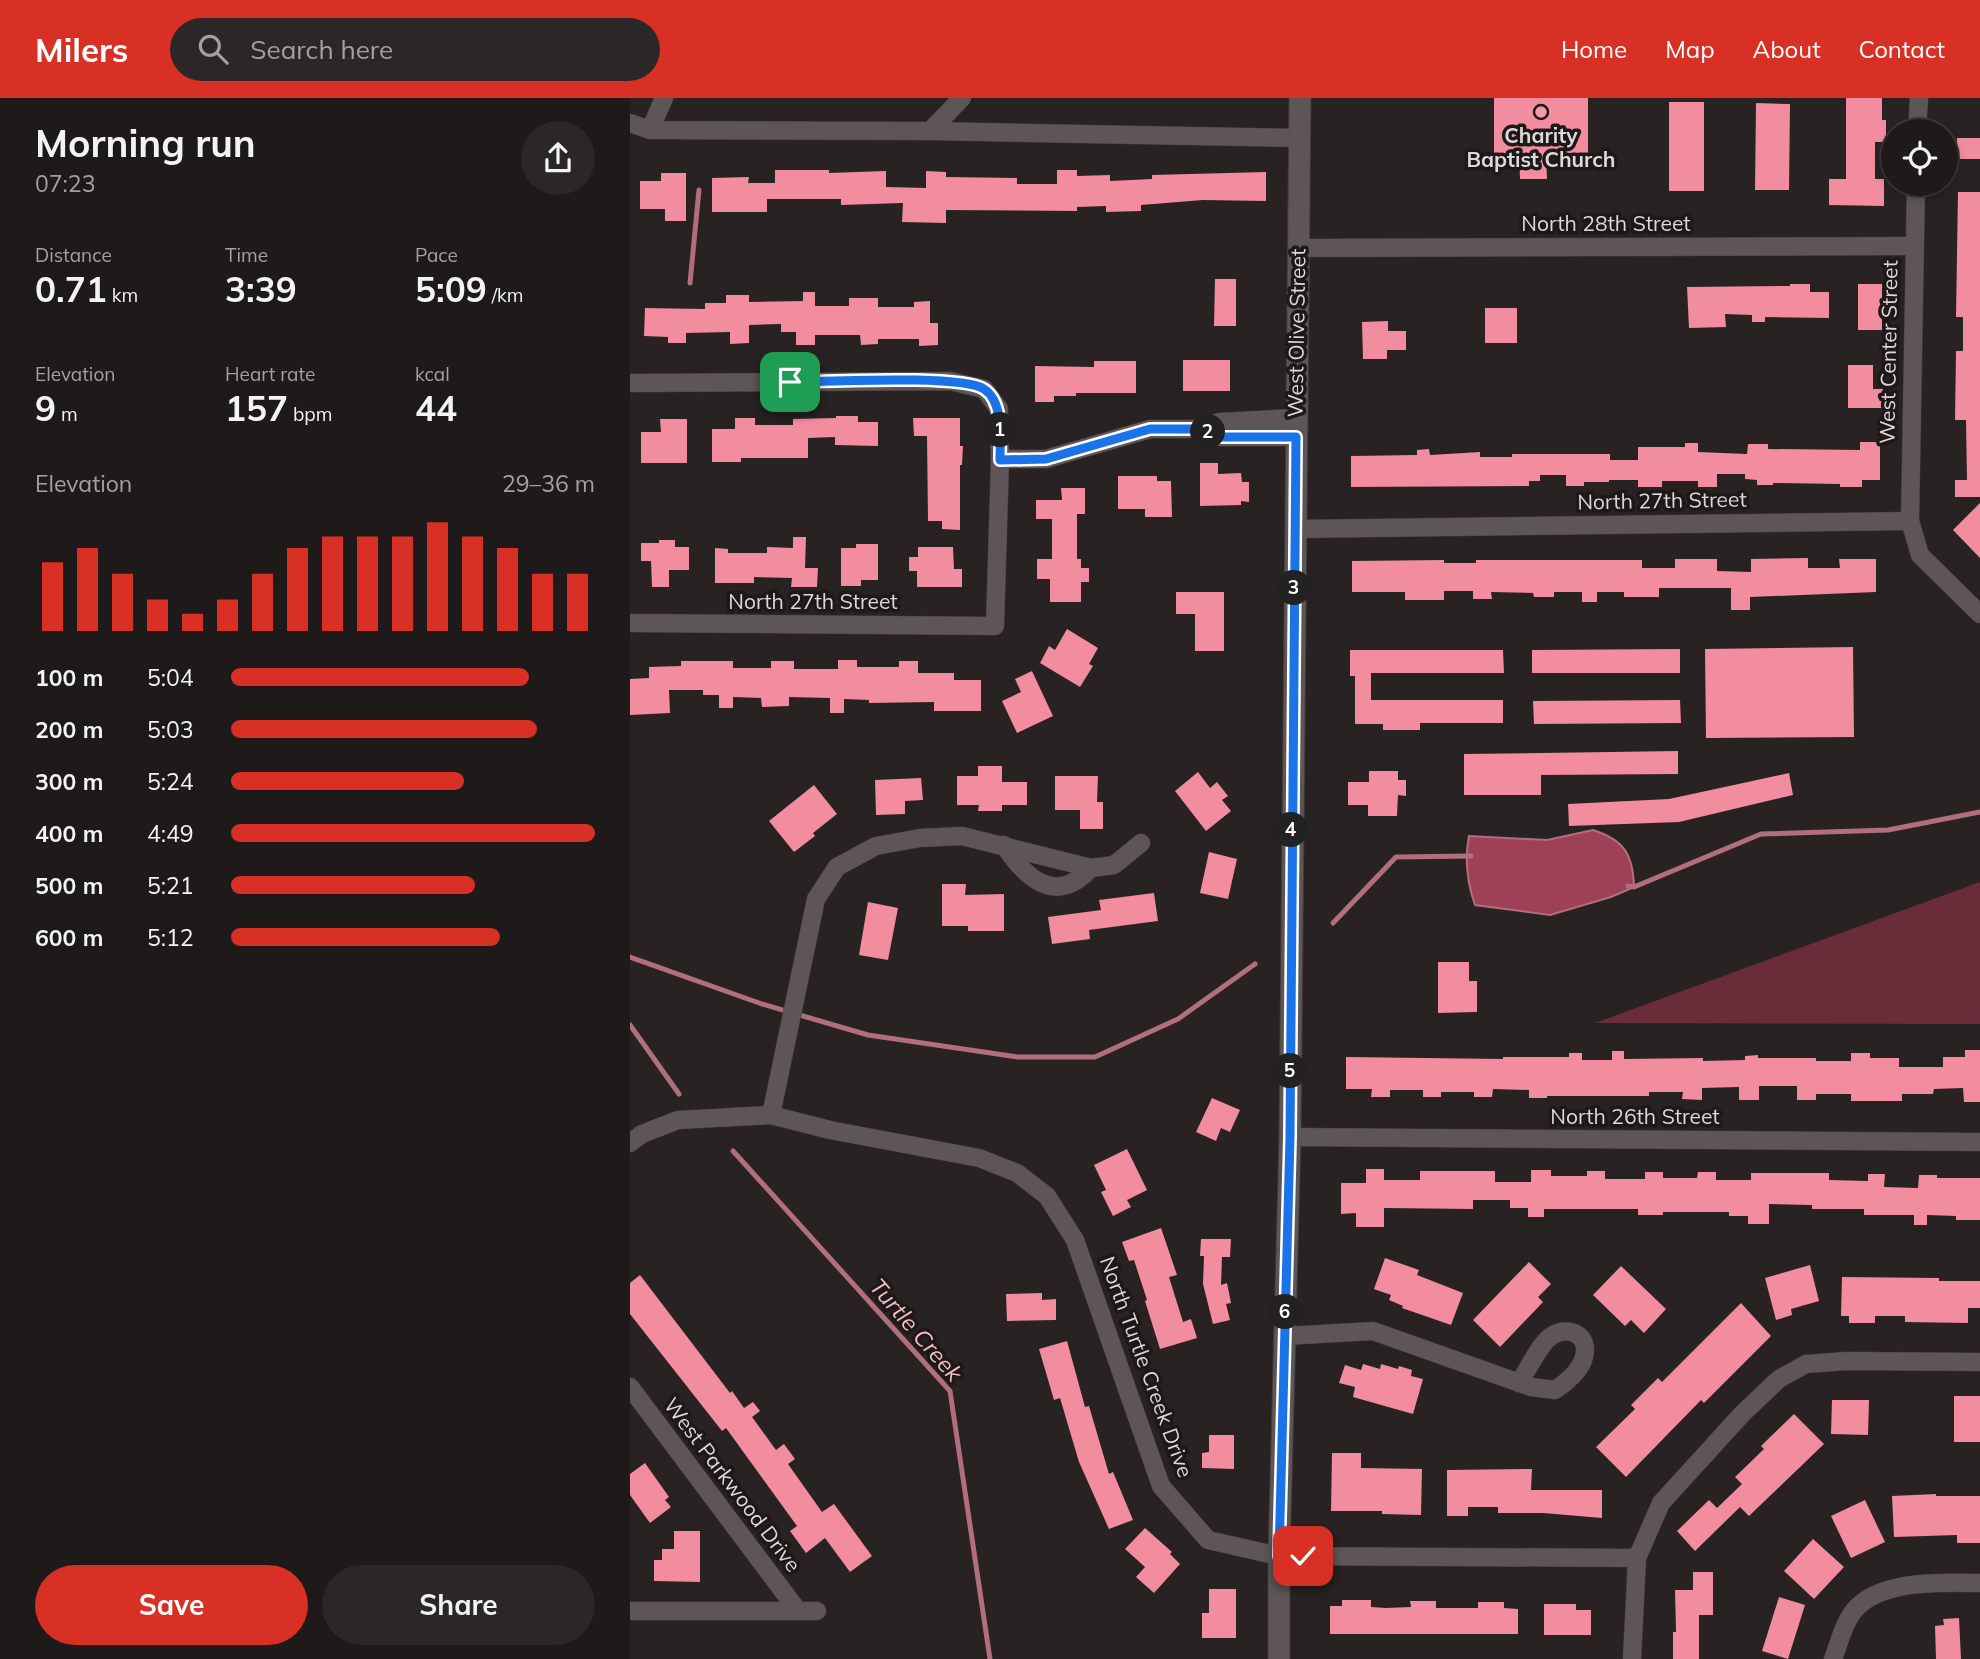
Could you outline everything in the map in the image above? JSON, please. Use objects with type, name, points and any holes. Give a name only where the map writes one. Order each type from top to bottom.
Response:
[{"type":"main road","name":"West Olive Street","points":[[1279,1659],[1279,1556],[1290,1137],[1300,98]]},
{"type":"street","points":[[650,130],[664,98]]},
{"type":"street","points":[[930,131],[962,98]]},
{"type":"street","points":[[1918,119],[1919,98]]},
{"type":"street","points":[[630,123],[650,130],[930,131],[1299,138]]},
{"type":"street","name":"West Center Street","points":[[1910,521],[1915,196]]},
{"type":"street","name":"North 28th Street","points":[[1298,248],[1913,246]]},
{"type":"street","points":[[630,383],[950,381],[984,389],[999,410],[1000,460],[1046,459],[1150,429],[1203,429],[1219,422],[1296,428]]},
{"type":"street","name":"North 27th Street","points":[[630,623],[995,626],[1000,460]]},
{"type":"street","points":[[1910,521],[1920,555],[1980,614]]},
{"type":"street","name":"North 27th Street","points":[[1295,529],[1910,521]]},
{"type":"street","points":[[771,1115],[816,899],[837,867],[876,846],[920,838],[962,836],[1091,868],[1114,865],[1141,843]]},
{"type":"street","points":[[1004,845],[1017,866],[1032,879],[1050,886],[1065,886],[1080,881],[1091,868]]},
{"type":"street","name":"North Turtle Creek Drive","points":[[630,1143],[642,1134],[678,1120],[771,1115],[830,1130],[979,1158],[1017,1173],[1047,1196],[1074,1240],[1161,1486],[1208,1540],[1279,1556],[1637,1558]]},
{"type":"street","name":"North 26th Street","points":[[1290,1137],[1980,1142]]},
{"type":"street","points":[[1285,1336],[1373,1331],[1519,1383]]},
{"type":"street","points":[[1632,1659],[1637,1558],[1661,1503],[1743,1413],[1779,1378],[1806,1364],[1847,1361],[1980,1362]]},
{"type":"street","name":"West Parkwood Drive","points":[[630,1387],[798,1611]]},
{"type":"street","points":[[1833,1659],[1850,1616],[1875,1593],[1922,1584],[1980,1583]]},
{"type":"street","points":[[630,1611],[817,1611]]},
{"type":"shaded area","points":[[1593,830],[1612,838],[1625,850],[1632,866],[1634,887],[1611,897],[1550,915],[1475,905],[1467,871],[1469,836],[1547,840]]},
{"type":"shaded area","points":[[1980,882],[1980,1024],[1595,1023]]},
{"type":"building","points":[[1494,98],[1588,98],[1588,153],[1546,153],[1547,179],[1520,179],[1519,153],[1494,153]]},
{"type":"building","points":[[1846,98],[1882,98],[1881,142],[1875,142],[1875,179],[1881,179],[1884,206],[1829,205],[1829,179],[1846,179]]},
{"type":"building","points":[[1669,102],[1704,102],[1704,191],[1669,191]]},
{"type":"building","points":[[1756,103],[1790,104],[1789,190],[1755,190]]},
{"type":"building","points":[[1958,138],[1980,138],[1980,159],[1958,159]]},
{"type":"building","points":[[775,170],[829,170],[829,173],[886,171],[886,187],[926,188],[926,171],[946,172],[946,177],[1017,178],[1017,184],[1057,184],[1057,170],[1077,170],[1077,176],[1110,175],[1110,181],[1152,179],[1152,175],[1266,172],[1266,201],[1203,200],[1141,205],[1141,211],[1106,212],[1106,206],[1077,207],[1077,211],[946,210],[946,223],[902,222],[903,203],[841,205],[841,199],[767,199],[767,212],[712,212],[712,178],[749,177],[748,183],[775,183]]},
{"type":"building","points":[[661,173],[686,173],[686,221],[665,221],[665,209],[640,209],[640,181],[661,181]]},
{"type":"building","points":[[1958,192],[1980,192],[1980,497],[1955,497],[1955,480],[1967,480],[1966,420],[1955,420],[1956,351],[1963,351],[1963,317],[1956,317]]},
{"type":"building","points":[[1215,279],[1236,279],[1236,326],[1214,326]]},
{"type":"building","points":[[1810,284],[1810,292],[1829,292],[1829,318],[1765,317],[1765,322],[1752,322],[1752,315],[1725,314],[1726,327],[1689,328],[1687,287]]},
{"type":"building","points":[[1858,284],[1882,284],[1882,330],[1858,330]]},
{"type":"building","points":[[803,292],[815,292],[815,306],[849,306],[849,298],[878,298],[878,307],[914,307],[914,302],[930,301],[930,323],[938,323],[938,345],[919,346],[919,339],[878,339],[878,344],[861,345],[860,335],[815,335],[815,345],[796,345],[796,332],[781,332],[781,324],[749,325],[749,343],[730,344],[730,332],[686,333],[686,343],[668,343],[668,337],[644,336],[645,308],[705,309],[705,303],[726,303],[726,295],[749,295],[749,302],[803,301]]},
{"type":"building","points":[[1485,308],[1517,308],[1517,343],[1485,343]]},
{"type":"building","points":[[1388,321],[1388,331],[1406,331],[1406,350],[1387,350],[1387,359],[1363,359],[1362,322]]},
{"type":"building","points":[[1183,360],[1230,360],[1230,391],[1183,391]]},
{"type":"building","points":[[1094,361],[1136,361],[1136,393],[1076,393],[1076,396],[1054,396],[1054,402],[1035,402],[1035,366],[1094,367]]},
{"type":"building","points":[[1848,365],[1873,365],[1873,389],[1883,389],[1883,408],[1848,408]]},
{"type":"building","points":[[858,416],[858,422],[878,422],[878,446],[835,445],[835,437],[808,438],[808,458],[741,458],[741,462],[712,462],[712,429],[735,429],[735,418],[755,418],[755,425],[793,425],[793,419]]},
{"type":"building","points":[[913,418],[960,418],[960,446],[963,446],[960,465],[960,530],[942,529],[942,521],[928,521],[927,436],[914,436]]},
{"type":"building","points":[[660,419],[687,419],[687,463],[641,463],[641,432],[661,432]]},
{"type":"building","points":[[1860,442],[1880,442],[1880,480],[1862,480],[1862,487],[1840,487],[1840,484],[1757,485],[1757,480],[1745,479],[1745,474],[1717,474],[1717,487],[1698,487],[1698,481],[1662,481],[1662,487],[1638,487],[1638,480],[1584,482],[1584,486],[1566,486],[1566,475],[1540,475],[1540,481],[1529,481],[1529,486],[1351,487],[1351,456],[1417,455],[1417,450],[1429,449],[1430,455],[1480,452],[1480,457],[1512,457],[1512,454],[1610,454],[1610,460],[1638,460],[1638,447],[1685,447],[1685,443],[1698,443],[1698,452],[1747,454],[1748,444],[1768,444],[1768,449],[1860,450]]},
{"type":"building","points":[[1200,463],[1218,463],[1218,474],[1241,473],[1242,482],[1249,482],[1249,502],[1241,501],[1241,505],[1200,506]]},
{"type":"building","points":[[1118,476],[1157,476],[1157,481],[1171,481],[1172,517],[1145,517],[1145,509],[1118,509]]},
{"type":"building","points":[[1061,488],[1085,488],[1085,514],[1077,514],[1077,559],[1081,559],[1081,568],[1089,568],[1089,582],[1081,582],[1081,602],[1050,602],[1050,579],[1037,579],[1037,559],[1052,559],[1052,519],[1036,519],[1036,500],[1062,500]]},
{"type":"building","points":[[1980,503],[1980,558],[1953,530]]},
{"type":"building","points":[[793,537],[806,537],[805,568],[818,568],[817,587],[791,587],[792,578],[754,577],[754,583],[715,583],[715,548],[728,549],[728,553],[767,553],[767,547],[793,548]]},
{"type":"building","points":[[659,540],[675,540],[675,547],[689,547],[689,570],[669,570],[669,587],[652,587],[651,561],[641,561],[641,543],[659,543]]},
{"type":"building","points":[[856,544],[878,544],[878,580],[861,580],[861,586],[841,586],[841,548],[856,548]]},
{"type":"building","points":[[918,547],[953,547],[954,569],[962,569],[962,587],[917,587],[917,571],[909,571],[909,557],[918,557]]},
{"type":"building","points":[[1808,558],[1808,568],[1840,568],[1839,559],[1876,559],[1876,592],[1750,597],[1750,610],[1731,610],[1731,588],[1659,588],[1659,597],[1624,597],[1624,592],[1597,592],[1597,602],[1582,602],[1582,592],[1554,592],[1554,597],[1534,597],[1533,593],[1491,592],[1492,599],[1473,599],[1473,591],[1444,591],[1444,600],[1405,600],[1405,592],[1352,592],[1352,561],[1444,560],[1444,563],[1476,563],[1476,560],[1642,560],[1642,568],[1675,568],[1675,559],[1717,559],[1717,571],[1751,572],[1751,559]]},
{"type":"building","points":[[1176,592],[1224,592],[1224,651],[1195,651],[1195,614],[1176,614]]},
{"type":"building","points":[[1067,629],[1098,648],[1089,664],[1093,666],[1080,687],[1040,663],[1049,646],[1055,650]]},
{"type":"building","points":[[1853,647],[1854,737],[1706,738],[1705,649]]},
{"type":"building","points":[[1680,649],[1680,673],[1532,673],[1532,650]]},
{"type":"building","points":[[1350,650],[1503,650],[1504,673],[1371,673],[1371,700],[1503,700],[1503,723],[1420,723],[1420,730],[1383,730],[1383,724],[1355,724],[1355,676],[1350,676]]},
{"type":"building","points":[[838,660],[857,660],[857,667],[899,667],[899,661],[918,661],[918,673],[954,673],[954,680],[981,680],[981,711],[934,711],[934,702],[869,703],[869,700],[844,699],[844,713],[830,713],[830,698],[789,697],[789,706],[762,707],[761,698],[733,697],[733,708],[719,708],[719,695],[703,695],[703,690],[669,690],[670,713],[630,715],[630,679],[649,678],[649,667],[681,666],[681,661],[733,661],[733,668],[771,668],[771,661],[794,661],[794,669],[838,669]]},
{"type":"building","points":[[1032,671],[1053,716],[1017,733],[1002,701],[1021,692],[1015,679]]},
{"type":"building","points":[[1680,700],[1681,723],[1534,724],[1533,701]]},
{"type":"building","points":[[1678,751],[1678,774],[1541,775],[1541,795],[1464,795],[1464,754]]},
{"type":"building","points":[[978,766],[1002,766],[1002,782],[1027,782],[1027,805],[1002,805],[1002,811],[978,811],[979,805],[957,805],[957,776],[978,776]]},
{"type":"building","points":[[1369,771],[1398,771],[1398,780],[1406,780],[1406,796],[1398,795],[1397,816],[1368,816],[1368,805],[1348,805],[1348,782],[1369,782]]},
{"type":"building","points":[[1198,772],[1210,788],[1217,782],[1228,796],[1222,800],[1231,811],[1206,831],[1175,791]]},
{"type":"building","points":[[1789,773],[1793,795],[1679,822],[1569,826],[1568,804],[1669,799]]},
{"type":"building","points":[[1055,776],[1098,776],[1097,802],[1103,802],[1103,829],[1080,829],[1080,810],[1055,810]]},
{"type":"building","points":[[921,778],[923,800],[905,801],[905,814],[876,815],[875,780]]},
{"type":"building","points":[[814,785],[837,814],[794,852],[769,821]]},
{"type":"building","points":[[1209,852],[1237,859],[1228,899],[1200,893]]},
{"type":"building","points":[[942,884],[966,884],[965,895],[1004,894],[1004,931],[968,931],[968,926],[942,926]]},
{"type":"building","points":[[1154,893],[1158,921],[1089,930],[1090,939],[1052,944],[1048,917],[1101,910],[1099,900]]},
{"type":"building","points":[[868,902],[898,908],[888,960],[859,955]]},
{"type":"building","points":[[1438,962],[1469,962],[1469,981],[1477,981],[1477,1012],[1438,1013]]},
{"type":"building","points":[[1965,1050],[1980,1050],[1980,1102],[1964,1102],[1963,1088],[1934,1089],[1933,1094],[1902,1094],[1902,1101],[1851,1101],[1851,1094],[1816,1094],[1816,1100],[1797,1100],[1797,1086],[1759,1086],[1759,1100],[1739,1100],[1739,1087],[1702,1088],[1702,1100],[1682,1099],[1683,1092],[1649,1092],[1649,1096],[1529,1098],[1529,1090],[1493,1089],[1492,1097],[1474,1097],[1474,1092],[1441,1092],[1441,1097],[1423,1097],[1423,1090],[1390,1090],[1390,1097],[1371,1097],[1372,1089],[1346,1089],[1346,1057],[1503,1059],[1569,1057],[1569,1053],[1582,1053],[1582,1060],[1612,1060],[1612,1051],[1624,1051],[1624,1059],[1745,1060],[1745,1056],[1758,1055],[1758,1058],[1851,1061],[1851,1053],[1870,1053],[1870,1058],[1899,1058],[1899,1067],[1943,1067],[1943,1057],[1965,1057]]},
{"type":"building","points":[[1212,1098],[1240,1110],[1230,1132],[1221,1128],[1216,1141],[1196,1132]]},
{"type":"building","points":[[1127,1149],[1147,1190],[1127,1200],[1131,1207],[1113,1216],[1101,1192],[1106,1190],[1094,1165]]},
{"type":"building","points":[[1366,1169],[1384,1169],[1384,1180],[1420,1180],[1420,1171],[1495,1171],[1495,1182],[1531,1182],[1531,1170],[1551,1170],[1551,1176],[1587,1176],[1587,1171],[1605,1171],[1605,1179],[1645,1179],[1645,1172],[1663,1172],[1663,1178],[1697,1178],[1698,1172],[1716,1172],[1716,1180],[1751,1180],[1751,1173],[1829,1173],[1829,1180],[1868,1181],[1868,1174],[1885,1174],[1884,1187],[1918,1188],[1919,1175],[1937,1175],[1937,1178],[1980,1178],[1980,1220],[1956,1220],[1956,1216],[1927,1215],[1927,1225],[1914,1225],[1914,1215],[1864,1215],[1864,1209],[1812,1209],[1812,1205],[1769,1204],[1769,1224],[1748,1224],[1748,1216],[1729,1216],[1729,1212],[1663,1212],[1663,1215],[1638,1215],[1638,1209],[1544,1209],[1544,1217],[1528,1217],[1528,1208],[1510,1208],[1510,1200],[1473,1200],[1473,1209],[1384,1208],[1384,1227],[1356,1227],[1356,1213],[1341,1214],[1341,1183],[1366,1183]]},
{"type":"building","points":[[1161,1228],[1177,1275],[1169,1277],[1183,1322],[1191,1319],[1197,1338],[1160,1349],[1134,1260],[1129,1261],[1122,1242]]},
{"type":"building","points":[[1201,1239],[1231,1239],[1230,1257],[1222,1257],[1221,1285],[1227,1283],[1231,1303],[1226,1304],[1230,1320],[1213,1324],[1203,1284],[1204,1256],[1200,1256]]},
{"type":"building","points":[[1385,1258],[1419,1270],[1417,1275],[1463,1293],[1451,1325],[1402,1308],[1403,1306],[1389,1300],[1391,1295],[1374,1289]]},
{"type":"building","points":[[1529,1262],[1551,1284],[1538,1297],[1543,1302],[1500,1347],[1473,1320]]},
{"type":"building","points":[[1810,1265],[1819,1301],[1791,1309],[1792,1315],[1776,1320],[1765,1278]]},
{"type":"building","points":[[1621,1266],[1666,1309],[1644,1333],[1631,1320],[1625,1326],[1593,1295]]},
{"type":"building","points":[[640,1275],[730,1393],[732,1391],[744,1408],[753,1402],[760,1411],[752,1417],[776,1450],[784,1444],[795,1459],[788,1464],[822,1512],[834,1504],[872,1556],[850,1572],[825,1538],[806,1553],[790,1531],[797,1526],[726,1428],[722,1431],[630,1314],[630,1283]]},
{"type":"building","points":[[1842,1277],[1980,1281],[1980,1308],[1968,1308],[1968,1323],[1905,1322],[1905,1316],[1875,1316],[1875,1323],[1849,1323],[1849,1316],[1841,1316]]},
{"type":"building","points":[[1042,1293],[1042,1300],[1056,1299],[1056,1320],[1007,1321],[1006,1294]]},
{"type":"building","points":[[1741,1303],[1771,1336],[1704,1403],[1701,1400],[1626,1477],[1596,1447],[1635,1409],[1631,1405],[1658,1378],[1662,1382]]},
{"type":"building","points":[[1067,1341],[1085,1407],[1089,1406],[1109,1474],[1113,1472],[1133,1520],[1109,1529],[1079,1462],[1060,1398],[1054,1400],[1039,1349]]},
{"type":"building","points":[[1363,1364],[1380,1369],[1381,1364],[1398,1369],[1399,1366],[1412,1370],[1411,1376],[1423,1379],[1413,1414],[1353,1397],[1355,1387],[1339,1383],[1345,1365],[1361,1370]]},
{"type":"building","points":[[1954,1396],[1980,1396],[1980,1442],[1954,1442]]},
{"type":"building","points":[[1832,1400],[1869,1400],[1868,1435],[1831,1434]]},
{"type":"building","points":[[1794,1414],[1824,1444],[1749,1516],[1740,1507],[1695,1551],[1677,1531],[1709,1500],[1717,1508],[1742,1484],[1735,1477],[1764,1449],[1761,1446]]},
{"type":"building","points":[[1209,1435],[1234,1435],[1234,1469],[1202,1468],[1202,1453],[1209,1452]]},
{"type":"building","points":[[1332,1453],[1361,1453],[1361,1468],[1422,1469],[1421,1515],[1382,1514],[1382,1511],[1331,1511]]},
{"type":"building","points":[[645,1463],[669,1497],[665,1500],[671,1507],[650,1523],[630,1495],[630,1474]]},
{"type":"building","points":[[1532,1469],[1531,1490],[1602,1490],[1602,1518],[1543,1513],[1498,1513],[1498,1507],[1468,1507],[1468,1516],[1447,1516],[1447,1470]]},
{"type":"building","points":[[1892,1496],[1980,1496],[1980,1543],[1957,1543],[1957,1535],[1894,1537]]},
{"type":"building","points":[[1865,1500],[1885,1542],[1851,1558],[1831,1516]]},
{"type":"building","points":[[1145,1528],[1172,1552],[1170,1554],[1180,1564],[1154,1593],[1136,1577],[1145,1567],[1125,1549]]},
{"type":"building","points":[[674,1531],[700,1531],[700,1582],[654,1581],[654,1560],[662,1560],[662,1549],[674,1549]]},
{"type":"building","points":[[1813,1539],[1844,1567],[1814,1599],[1784,1571]]},
{"type":"building","points":[[1693,1572],[1713,1572],[1713,1615],[1699,1615],[1699,1659],[1673,1659],[1673,1632],[1676,1632],[1675,1590],[1693,1590]]},
{"type":"building","points":[[1209,1589],[1236,1589],[1236,1638],[1202,1638],[1202,1613],[1209,1613]]},
{"type":"building","points":[[1779,1597],[1805,1605],[1788,1659],[1762,1651]]},
{"type":"building","points":[[1342,1600],[1371,1600],[1371,1607],[1386,1608],[1411,1607],[1410,1601],[1436,1601],[1436,1608],[1478,1608],[1478,1602],[1504,1602],[1504,1608],[1518,1609],[1518,1634],[1330,1634],[1330,1606],[1342,1606]]},
{"type":"building","points":[[1544,1604],[1576,1604],[1576,1610],[1591,1610],[1591,1635],[1544,1635]]},
{"type":"building","points":[[1959,1618],[1961,1659],[1936,1659],[1935,1626],[1944,1625],[1943,1619]]},
{"type":"waterway","points":[[690,283],[699,190]]},
{"type":"waterway","points":[[1628,886],[1634,887],[1761,834],[1888,830],[1980,812]]},
{"type":"waterway","points":[[1333,923],[1396,857],[1471,856]]},
{"type":"waterway","points":[[630,957],[762,1004],[868,1035],[1018,1057],[1095,1057],[1178,1019],[1255,964]]},
{"type":"waterway","name":"Turtle Creek","points":[[630,1025],[679,1094]]},
{"type":"waterway","name":"Turtle Creek","points":[[733,1151],[950,1391],[990,1659]]},
{"type":"place","name":"Charity Baptist Church","points":[[1541,112]]},
{"type":"route","points":[[790,382],[950,381],[984,389],[999,410],[1000,460],[1046,459],[1150,429],[1203,429],[1219,437],[1296,437],[1290,1137],[1279,1556],[1303,1556]]}]
